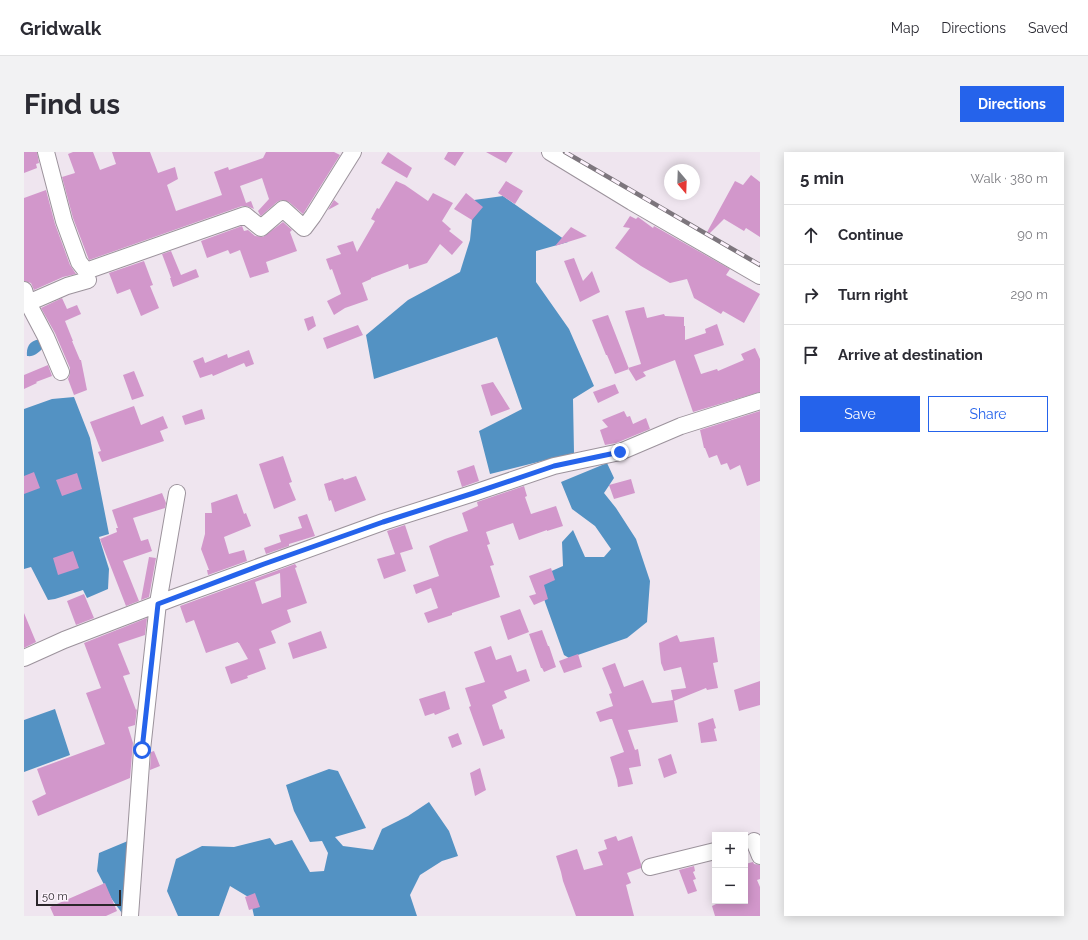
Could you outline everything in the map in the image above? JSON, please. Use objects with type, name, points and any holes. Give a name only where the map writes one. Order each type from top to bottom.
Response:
[{"type":"street","points":[[46,152],[64,221],[79,262],[86,271],[245,215],[261,228],[283,209],[304,228],[353,152]]},
{"type":"street","points":[[550,152],[632,202],[760,276]]},
{"type":"street","points":[[61,372],[46,337],[25,299],[88,280]]},
{"type":"street","points":[[24,658],[64,640],[158,604],[264,564],[383,522],[554,466],[620,452],[681,426],[760,401]]},
{"type":"street","points":[[130,916],[142,750],[158,604],[177,493]]},
{"type":"street","points":[[753,841],[760,856]]},
{"type":"street","points":[[650,867],[712,851]]},
{"type":"water","points":[[503,196],[568,242],[536,251],[536,282],[569,329],[594,386],[573,399],[574,453],[490,474],[479,431],[522,409],[497,337],[374,379],[366,335],[408,300],[460,272],[470,240],[474,200]]},
{"type":"water","points":[[42,339],[43,348],[34,355],[27,356],[28,346],[32,342]]},
{"type":"water","points":[[74,397],[90,438],[109,534],[99,537],[109,569],[108,589],[87,598],[83,590],[48,600],[31,567],[24,569],[24,409],[52,399]]},
{"type":"water","points":[[607,463],[614,478],[604,493],[616,508],[636,539],[650,581],[647,622],[627,638],[569,658],[564,655],[545,602],[538,577],[563,566],[562,542],[573,530],[585,557],[604,557],[611,549],[595,526],[572,509],[561,482]]},
{"type":"water","points":[[55,709],[70,755],[24,772],[24,720]]},
{"type":"water","points":[[329,769],[338,771],[366,828],[335,837],[343,846],[373,850],[382,829],[408,816],[429,802],[449,831],[458,856],[442,861],[420,875],[410,895],[417,916],[254,916],[250,898],[230,886],[219,916],[178,916],[167,891],[176,859],[202,846],[234,847],[270,838],[275,845],[292,840],[310,872],[324,871],[328,853],[322,841],[310,842],[294,811],[286,785]]},
{"type":"water","points":[[135,838],[124,916],[111,898],[97,871],[99,853]]},
{"type":"building","points":[[24,152],[37,152],[39,163],[36,164],[37,168],[24,173]]},
{"type":"building","points":[[73,152],[93,152],[100,170],[116,164],[112,152],[150,152],[158,173],[175,167],[178,179],[167,185],[176,211],[222,195],[214,172],[228,167],[229,170],[263,158],[266,152],[334,152],[340,155],[303,214],[289,202],[281,200],[261,216],[258,211],[269,199],[262,178],[240,186],[246,203],[251,201],[254,209],[247,206],[242,206],[89,260],[73,218],[62,177],[75,173],[68,154]]},
{"type":"building","points":[[388,152],[412,168],[407,178],[381,163]]},
{"type":"building","points":[[448,152],[464,152],[455,166],[444,159]]},
{"type":"building","points":[[486,152],[513,152],[506,163]]},
{"type":"building","points":[[751,175],[760,182],[760,237],[746,228],[744,231],[724,219],[708,235],[706,234],[735,181],[743,185]]},
{"type":"building","points":[[396,181],[405,185],[428,201],[433,193],[453,203],[442,221],[451,229],[449,231],[463,242],[452,255],[440,244],[427,263],[409,269],[408,264],[362,283],[368,300],[345,308],[334,315],[327,301],[341,294],[332,269],[330,270],[326,259],[341,254],[337,246],[353,241],[357,252],[375,221],[371,219],[377,208],[379,209]]},
{"type":"building","points":[[506,181],[523,191],[515,204],[498,193]]},
{"type":"building","points":[[46,190],[55,224],[70,265],[76,274],[63,277],[34,290],[31,283],[24,281],[24,198]]},
{"type":"building","points":[[466,193],[483,207],[472,220],[454,209]]},
{"type":"building","points":[[334,200],[339,204],[328,210]]},
{"type":"building","points":[[630,216],[636,219],[638,217],[653,228],[654,226],[730,269],[726,275],[760,294],[744,323],[723,311],[721,314],[694,298],[687,279],[670,283],[641,266],[615,248],[630,228],[623,227]]},
{"type":"building","points":[[283,222],[292,230],[290,232],[297,251],[266,262],[269,272],[250,278],[240,250],[230,254],[228,250],[207,258],[201,241],[242,226],[244,231],[248,230],[255,236],[263,237]]},
{"type":"building","points":[[571,227],[587,236],[555,246]]},
{"type":"building","points":[[171,251],[181,275],[196,269],[199,277],[173,287],[162,254]]},
{"type":"building","points":[[574,258],[583,281],[592,271],[600,292],[580,302],[564,261]]},
{"type":"building","points":[[144,261],[153,285],[150,286],[159,308],[141,316],[130,289],[117,294],[109,273]]},
{"type":"building","points":[[62,298],[67,309],[77,305],[81,314],[65,321],[81,360],[87,390],[74,395],[68,379],[70,368],[55,333],[41,308]]},
{"type":"building","points":[[644,307],[647,318],[664,314],[665,316],[684,317],[685,340],[706,333],[705,329],[717,324],[724,345],[694,355],[701,374],[717,369],[718,371],[744,360],[741,354],[755,348],[760,359],[760,392],[693,412],[675,360],[643,372],[646,376],[636,381],[628,368],[641,364],[625,311]]},
{"type":"building","points":[[608,315],[629,369],[615,374],[592,320]]},
{"type":"building","points":[[313,316],[316,326],[308,331],[304,319]]},
{"type":"building","points":[[358,325],[363,335],[327,349],[323,338]]},
{"type":"building","points":[[249,350],[254,364],[246,367],[244,363],[213,376],[212,374],[200,378],[193,361],[203,357],[205,363],[227,354],[228,358]]},
{"type":"building","points":[[48,365],[52,376],[36,382],[37,383],[24,389],[24,375]]},
{"type":"building","points":[[134,371],[144,396],[132,400],[123,375]]},
{"type":"building","points":[[493,382],[510,409],[491,416],[481,385]]},
{"type":"building","points":[[615,384],[619,393],[598,403],[593,392]]},
{"type":"building","points":[[134,406],[141,425],[163,416],[168,428],[160,431],[164,441],[102,462],[98,452],[101,451],[90,422]]},
{"type":"building","points":[[202,409],[205,419],[185,425],[182,416]]},
{"type":"building","points":[[624,411],[627,417],[630,416],[633,424],[646,418],[650,429],[616,443],[605,445],[600,430],[608,427],[602,420]]},
{"type":"building","points":[[760,411],[760,481],[747,486],[740,465],[730,470],[727,463],[721,465],[717,455],[709,458],[704,448],[700,430]]},
{"type":"building","points":[[283,456],[292,482],[289,483],[296,500],[274,509],[259,464]]},
{"type":"building","points":[[474,465],[479,481],[462,487],[457,471]]},
{"type":"building","points":[[34,472],[40,488],[24,494],[24,476]]},
{"type":"building","points":[[77,473],[82,489],[62,496],[56,480]]},
{"type":"building","points":[[356,476],[366,500],[335,512],[331,500],[329,501],[324,484],[343,478],[344,480]]},
{"type":"building","points":[[631,479],[635,493],[614,499],[609,485]]},
{"type":"building","points":[[524,486],[527,496],[525,497],[531,514],[556,506],[563,526],[519,540],[513,523],[486,532],[490,544],[487,545],[494,565],[490,566],[500,597],[452,613],[452,615],[428,623],[424,613],[438,608],[431,588],[416,594],[413,585],[439,576],[429,546],[468,531],[462,513],[478,506],[477,502]]},
{"type":"building","points":[[162,493],[166,503],[165,508],[133,518],[141,541],[148,539],[152,551],[123,561],[139,601],[126,606],[100,539],[117,532],[116,528],[118,528],[112,510]]},
{"type":"building","points":[[237,494],[244,514],[246,513],[251,526],[224,537],[229,554],[244,550],[247,561],[208,575],[207,570],[209,570],[201,549],[205,534],[205,513],[212,513],[211,503]]},
{"type":"building","points":[[307,514],[315,536],[289,544],[289,546],[266,554],[264,548],[281,542],[279,535],[302,528],[298,517]]},
{"type":"building","points":[[405,525],[413,549],[400,553],[406,571],[384,579],[377,559],[395,554],[387,531]]},
{"type":"building","points":[[73,551],[79,568],[58,575],[53,558]]},
{"type":"building","points":[[149,557],[156,558],[149,597],[141,600]]},
{"type":"building","points":[[295,564],[307,603],[287,610],[291,622],[271,631],[276,643],[259,649],[266,669],[231,684],[225,667],[248,659],[239,643],[238,642],[206,653],[194,620],[186,623],[180,606]],"holes":[[[280,573],[281,597],[262,604],[255,582]]]},
{"type":"building","points":[[551,568],[555,580],[544,585],[548,599],[534,605],[529,596],[536,594],[529,576]]},
{"type":"building","points":[[84,594],[94,618],[76,625],[67,601]]},
{"type":"building","points":[[520,609],[529,632],[508,640],[500,616]]},
{"type":"building","points":[[24,613],[36,642],[24,648]]},
{"type":"building","points":[[147,618],[145,635],[118,644],[130,674],[123,676],[136,710],[137,709],[135,725],[128,727],[133,743],[130,778],[38,816],[32,801],[46,794],[37,769],[105,744],[86,693],[101,688],[84,643]]},
{"type":"building","points":[[542,630],[556,667],[544,672],[541,668],[529,634]]},
{"type":"building","points":[[321,631],[327,648],[293,659],[288,643]]},
{"type":"building","points":[[677,635],[680,642],[714,637],[718,662],[713,663],[718,688],[707,690],[706,688],[674,701],[678,722],[628,730],[635,750],[638,749],[641,766],[629,768],[633,784],[618,787],[610,757],[624,752],[612,719],[600,722],[596,712],[613,706],[609,694],[612,693],[602,668],[615,663],[624,687],[643,680],[652,703],[673,700],[671,690],[686,688],[681,667],[664,671],[661,663],[659,643]]},
{"type":"building","points":[[491,646],[496,660],[511,655],[517,672],[526,669],[530,681],[504,691],[507,698],[492,705],[500,730],[502,729],[505,738],[483,746],[469,707],[471,706],[465,688],[485,682],[474,652]]},
{"type":"building","points":[[578,654],[582,667],[564,673],[559,661]]},
{"type":"building","points":[[760,681],[760,705],[739,711],[734,690]]},
{"type":"building","points":[[445,691],[450,709],[435,715],[434,713],[425,716],[419,699]]},
{"type":"building","points":[[713,718],[716,728],[714,729],[717,741],[701,743],[698,723]]},
{"type":"building","points":[[458,733],[462,744],[452,748],[448,737]]},
{"type":"building","points":[[154,751],[160,766],[150,770],[151,752]]},
{"type":"building","points":[[671,754],[677,773],[664,778],[658,759]]},
{"type":"building","points":[[480,768],[486,790],[475,796],[470,773]]},
{"type":"building","points":[[616,836],[618,841],[632,836],[641,864],[641,868],[627,873],[631,883],[626,885],[634,916],[576,916],[563,881],[556,856],[577,849],[584,870],[603,865],[598,852],[607,849],[604,840]]},
{"type":"building","points":[[753,862],[754,864],[760,865],[760,879],[757,880],[760,887],[760,916],[715,916],[712,906],[716,904],[748,904],[748,863]]},
{"type":"building","points":[[694,866],[695,871],[693,872],[696,879],[693,880],[697,891],[688,894],[679,870]]},
{"type":"building","points":[[105,883],[117,911],[106,916],[54,916],[50,907]]},
{"type":"building","points":[[255,893],[260,907],[249,910],[245,897]]},
{"type":"railway","points":[[565,152],[760,265]]},
{"type":"route","points":[[142,750],[158,604],[264,564],[383,522],[554,466],[620,452]]}]
